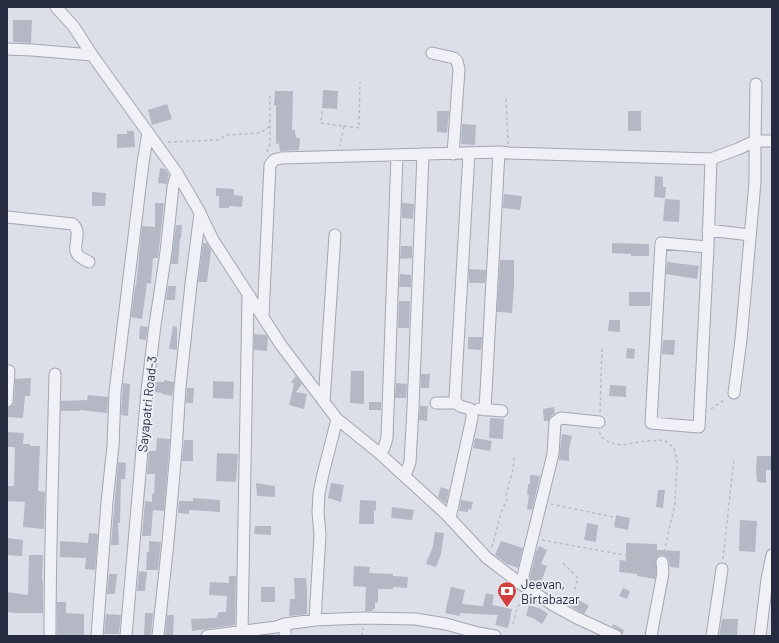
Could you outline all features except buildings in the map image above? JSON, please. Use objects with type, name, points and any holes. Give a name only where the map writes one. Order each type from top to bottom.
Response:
[{"type":"street","points":[[56,7],[74,27],[92,55],[148,132],[154,143],[177,173],[200,213],[213,240],[281,345],[337,419],[405,476],[450,518],[487,558],[525,587],[577,618],[616,636]]},
{"type":"street","points":[[7,49],[92,55]]},
{"type":"street","points":[[432,53],[454,58],[457,61],[459,69],[453,154]]},
{"type":"street","points":[[734,393],[741,340],[755,182],[754,141],[756,84]]},
{"type":"street","points":[[97,636],[107,502],[113,446],[115,392],[148,132]]},
{"type":"street","points":[[263,317],[270,165],[274,160],[281,158],[469,153],[711,159],[738,149],[754,141],[772,141]]},
{"type":"street","points":[[456,403],[455,397],[469,153]]},
{"type":"street","points":[[485,410],[504,153]]},
{"type":"street","points":[[405,476],[410,462],[423,154]]},
{"type":"street","points":[[378,452],[384,448],[386,438],[397,155]]},
{"type":"street","points":[[708,247],[661,242],[651,423],[699,427],[708,247],[711,159]]},
{"type":"street","name":"Sayapatri Road-3","points":[[126,636],[147,391],[166,252],[173,187],[177,173]]},
{"type":"street","points":[[158,636],[168,542],[182,367],[200,213]]},
{"type":"street","points":[[7,217],[73,224],[77,228],[78,233],[76,250],[78,255],[89,262]]},
{"type":"street","points":[[708,230],[750,235]]},
{"type":"street","points":[[324,402],[335,235]]},
{"type":"street","points":[[242,632],[248,294]]},
{"type":"street","points":[[7,371],[9,370],[7,401]]},
{"type":"street","points":[[50,636],[51,512],[55,374]]},
{"type":"street","points":[[436,403],[456,403],[470,409],[502,411]]},
{"type":"street","points":[[450,518],[472,418],[472,412],[470,409]]},
{"type":"street","points":[[525,587],[532,538],[553,454],[555,422],[560,418],[599,422]]},
{"type":"street","points":[[315,620],[320,535],[318,512],[319,493],[337,419]]},
{"type":"street","points":[[760,636],[767,579],[772,555]]},
{"type":"street","points":[[650,636],[662,573],[662,562]]},
{"type":"street","points":[[712,636],[722,569]]},
{"type":"street","points":[[208,636],[315,620],[363,618],[414,619],[446,624],[495,636]]},
{"type":"street","points":[[285,624],[285,636]]},
{"type":"path","points":[[322,111],[321,123],[359,128],[360,82]]},
{"type":"path","points":[[270,93],[270,144],[266,154],[270,165]]},
{"type":"path","points":[[504,153],[506,99]]},
{"type":"path","points":[[154,143],[218,140],[227,135],[260,133],[270,126]]},
{"type":"path","points":[[339,156],[344,126]]},
{"type":"path","points":[[532,538],[662,562],[675,503],[677,462],[674,448],[664,440],[645,441],[623,445],[610,444],[600,436],[599,422],[602,348]]},
{"type":"path","points":[[700,417],[734,393]]},
{"type":"path","points":[[487,558],[492,547],[501,513],[507,499],[506,495],[513,469],[514,457]]},
{"type":"path","points":[[722,569],[734,458]]},
{"type":"path","points":[[542,501],[613,517]]},
{"type":"path","points":[[563,563],[578,578],[574,588],[575,592]]},
{"type":"path","points":[[513,624],[525,587]]},
{"type":"place","name":"Jeevan, Birtabazar","points":[[507,608]]}]
